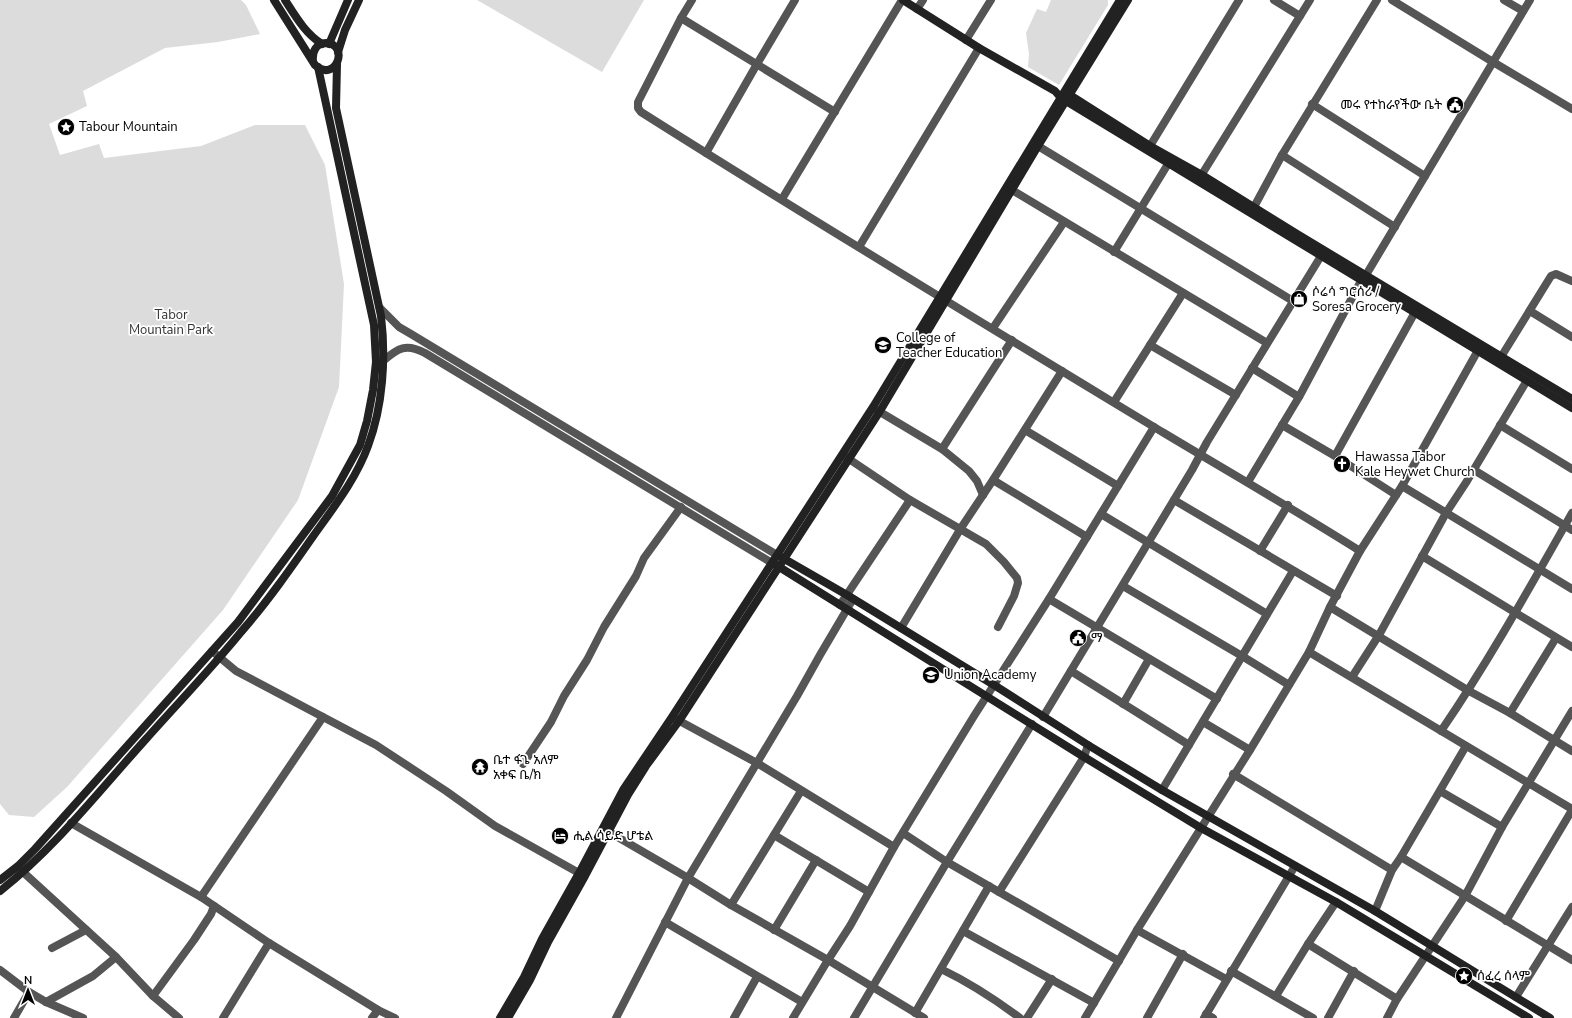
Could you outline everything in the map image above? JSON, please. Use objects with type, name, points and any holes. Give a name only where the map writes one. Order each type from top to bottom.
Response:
[{"type":"main road","points":[[274,0],[316,64],[327,70],[331,69],[339,59],[338,52],[335,47],[313,38],[303,27],[285,0]]},
{"type":"main road","points":[[0,880],[18,866],[35,849],[238,622],[332,496],[360,445],[367,421],[376,362],[374,325],[313,52],[315,49],[326,44],[348,0]]},
{"type":"main road","points":[[338,52],[345,30],[359,0]]},
{"type":"main road","points":[[903,0],[966,40],[1150,146],[1321,256],[1364,278],[1414,314],[1479,348],[1500,357],[1572,399]]},
{"type":"main road","points":[[504,1017],[530,980],[548,942],[629,793],[776,565],[784,559],[943,299],[1065,96],[1120,0]]},
{"type":"main road","points":[[943,299],[1012,190],[1065,96],[1128,0]]},
{"type":"main road","points":[[0,891],[37,859],[71,823],[241,633],[280,583],[342,496],[368,447],[379,407],[384,342],[380,308],[336,108],[336,64]]},
{"type":"main road","points":[[1065,96],[1168,164],[1200,178],[1254,208],[1364,278],[1479,348],[1526,382],[1572,408]]},
{"type":"main road","points":[[776,565],[777,555],[846,457]]},
{"type":"main road","points":[[777,555],[901,628],[1088,745],[1207,817],[1375,911],[1550,1018]]},
{"type":"main road","points":[[776,565],[1201,828],[1336,902],[1529,1018]]},
{"type":"main road","points":[[273,577],[280,583]]},
{"type":"main road","points":[[504,1017],[542,939],[580,873],[623,790],[676,719]]},
{"type":"street","points":[[692,0],[681,18],[637,104],[641,112],[943,299],[1200,455],[1288,505],[1360,550]]},
{"type":"street","points":[[706,153],[795,0]]},
{"type":"street","points":[[782,199],[903,0]]},
{"type":"street","points":[[917,9],[923,0]]},
{"type":"street","points":[[966,40],[991,0]]},
{"type":"street","points":[[1150,146],[1239,0]]},
{"type":"street","points":[[1274,0],[1300,16]]},
{"type":"street","points":[[1200,178],[1310,0]]},
{"type":"street","points":[[1254,208],[1282,155],[1312,104],[1377,0]]},
{"type":"street","points":[[1392,0],[1572,109]]},
{"type":"street","points":[[1504,0],[1523,12]]},
{"type":"street","points":[[1248,482],[1299,397],[1364,278],[1530,0]]},
{"type":"street","points":[[681,18],[835,112]]},
{"type":"street","points":[[859,247],[980,48]]},
{"type":"street","points":[[1312,104],[1425,176]]},
{"type":"street","points":[[1038,146],[1293,301]]},
{"type":"street","points":[[1282,155],[1395,226]]},
{"type":"street","points":[[1114,252],[1168,164]]},
{"type":"street","points":[[1012,190],[1267,343]]},
{"type":"street","points":[[992,328],[1064,222]]},
{"type":"street","points":[[1043,717],[1267,343],[1321,256]]},
{"type":"street","points":[[1500,357],[1553,274],[1572,280]]},
{"type":"street","points":[[1114,402],[1183,293]]},
{"type":"street","points":[[380,308],[399,326],[777,555]]},
{"type":"street","points":[[1530,311],[1572,337]]},
{"type":"street","points":[[1335,456],[1414,314]]},
{"type":"street","points":[[942,449],[1012,340]]},
{"type":"street","points":[[1150,345],[1236,395]]},
{"type":"street","points":[[383,361],[396,350],[410,347],[417,348],[776,565]]},
{"type":"street","points":[[1086,1018],[1137,930],[1250,750],[1309,652],[1330,607],[1360,550],[1402,486],[1479,348]]},
{"type":"street","points":[[455,371],[458,362]]},
{"type":"street","points":[[1252,368],[1299,397]]},
{"type":"street","points":[[901,628],[961,528],[1062,371]]},
{"type":"street","points":[[1352,677],[1379,635],[1446,513],[1474,470],[1526,382]]},
{"type":"street","points":[[876,409],[942,449],[969,471],[977,481],[983,495]]},
{"type":"street","points":[[1282,425],[1335,456],[1396,495]]},
{"type":"street","points":[[1500,425],[1572,470]]},
{"type":"street","points":[[793,1018],[850,926],[894,847],[986,696],[1049,599],[1154,427]]},
{"type":"street","points":[[1025,430],[1118,486]]},
{"type":"street","points":[[846,457],[910,500],[961,528],[986,544],[996,553],[1017,578],[1018,583],[1014,596],[998,627]]},
{"type":"street","points":[[1474,470],[1568,528]]},
{"type":"street","points":[[993,480],[1087,537]]},
{"type":"street","points":[[1402,486],[1572,589]]},
{"type":"street","points":[[616,1018],[664,922],[688,878],[757,763],[844,607],[910,500]]},
{"type":"street","points":[[1174,500],[1337,596]]},
{"type":"street","points":[[1260,551],[1288,505]]},
{"type":"street","points":[[523,764],[551,722],[564,696],[587,660],[604,627],[636,576],[644,558],[681,507]]},
{"type":"street","points":[[1441,731],[1469,691],[1514,612],[1568,528],[1572,513]]},
{"type":"street","points":[[1101,514],[1267,614]]},
{"type":"street","points":[[1422,556],[1572,647]]},
{"type":"street","points":[[1162,790],[1293,571]]},
{"type":"street","points":[[1122,586],[1242,656],[1288,685]]},
{"type":"street","points":[[1049,599],[1217,699]]},
{"type":"street","points":[[1330,607],[1572,751]]},
{"type":"street","points":[[1510,713],[1556,638]]},
{"type":"street","points":[[212,651],[236,671],[376,745],[495,826],[580,873]]},
{"type":"street","points":[[1309,652],[1572,810],[1506,921]]},
{"type":"street","points":[[1122,704],[1149,659]]},
{"type":"street","points":[[1071,671],[1189,745]]},
{"type":"street","points":[[1387,1018],[1397,999],[1466,896],[1502,827],[1572,711]]},
{"type":"street","points":[[201,897],[322,717]]},
{"type":"street","points":[[676,719],[757,763],[894,847]]},
{"type":"street","points":[[1203,722],[1250,750]]},
{"type":"street","points":[[854,1018],[947,862],[1032,724]]},
{"type":"street","points":[[999,892],[1084,757],[1088,745]]},
{"type":"street","points":[[1375,911],[1392,870],[1466,746]]},
{"type":"street","points":[[1234,774],[1392,870]]},
{"type":"street","points":[[1440,790],[1502,827]]},
{"type":"street","points":[[731,905],[801,791]]},
{"type":"street","points":[[71,823],[201,897],[269,943],[378,1010],[394,1018]]},
{"type":"street","points":[[609,832],[924,1018]]},
{"type":"street","points":[[903,833],[947,862],[1119,960]]},
{"type":"street","points":[[774,835],[868,892]]},
{"type":"street","points":[[1401,857],[1572,960]]},
{"type":"street","points":[[774,930],[816,860]]},
{"type":"street","points":[[1208,1017],[1229,975],[1295,866]]},
{"type":"street","points":[[23,872],[116,957],[153,996],[179,1018]]},
{"type":"street","points":[[915,1013],[989,886]]},
{"type":"street","points":[[1276,996],[1336,902]]},
{"type":"street","points":[[153,996],[194,940],[211,914],[214,906]]},
{"type":"street","points":[[1516,997],[1572,907]]},
{"type":"street","points":[[664,922],[802,1002]]},
{"type":"street","points":[[52,948],[86,930]]},
{"type":"street","points":[[1137,930],[1183,954],[1276,996],[1313,1018]]},
{"type":"street","points":[[963,931],[1094,1003]]},
{"type":"street","points":[[223,1018],[269,943]]},
{"type":"street","points":[[1308,944],[1397,999]]},
{"type":"street","points":[[1147,1018],[1183,954]]},
{"type":"street","points":[[46,1002],[93,976],[116,957]]},
{"type":"street","points":[[941,969],[954,975],[990,997],[1020,1018]]},
{"type":"street","points":[[0,970],[29,992],[46,1002],[82,1018]]},
{"type":"street","points":[[1328,1018],[1354,972]]},
{"type":"street","points":[[734,1018],[757,977]]},
{"type":"street","points":[[1027,1018],[1052,979]]},
{"type":"street","points":[[14,1018],[29,992]]},
{"type":"street","points":[[372,1018],[378,1010]]},
{"type":"green space","name":"Tabor Mountain Park","points":[[0,0],[241,0],[246,5],[260,34],[218,42],[165,48],[83,91],[87,106],[49,124],[60,155],[99,144],[104,158],[201,146],[255,125],[305,125],[325,165],[344,284],[339,387],[298,500],[223,610],[67,787],[34,817],[9,815],[0,804]]},
{"type":"green space","points":[[477,0],[644,0],[602,72]]},
{"type":"green space","points":[[1051,0],[1108,0],[1108,5],[1059,85],[1028,67],[1029,54],[1026,33],[1037,9],[1046,12]]},
{"type":"place","name":"መሩ የተከራየችው ቤት","points":[[1455,105]]},
{"type":"place","name":"Tabour Mountain","points":[[66,127]]},
{"type":"place","name":"ሶሬሳ ግሮሰሪ / Soresa Grocery","points":[[1299,299]]},
{"type":"place","name":"College of Teacher Education","points":[[883,345]]},
{"type":"place","name":"Hawassa Tabor Kale Heywet Church","points":[[1342,464]]},
{"type":"place","name":"ማ","points":[[1078,638]]},
{"type":"place","name":"Union Academy","points":[[931,675]]},
{"type":"place","name":"ቤተ ፋጌ አለም አቀፍ ቤ/ክ","points":[[480,767]]},
{"type":"place","name":"ሒል ሳይድ ሆቴል","points":[[560,836]]},
{"type":"place","name":"ሰፈረ ሰላም","points":[[1464,976]]}]
